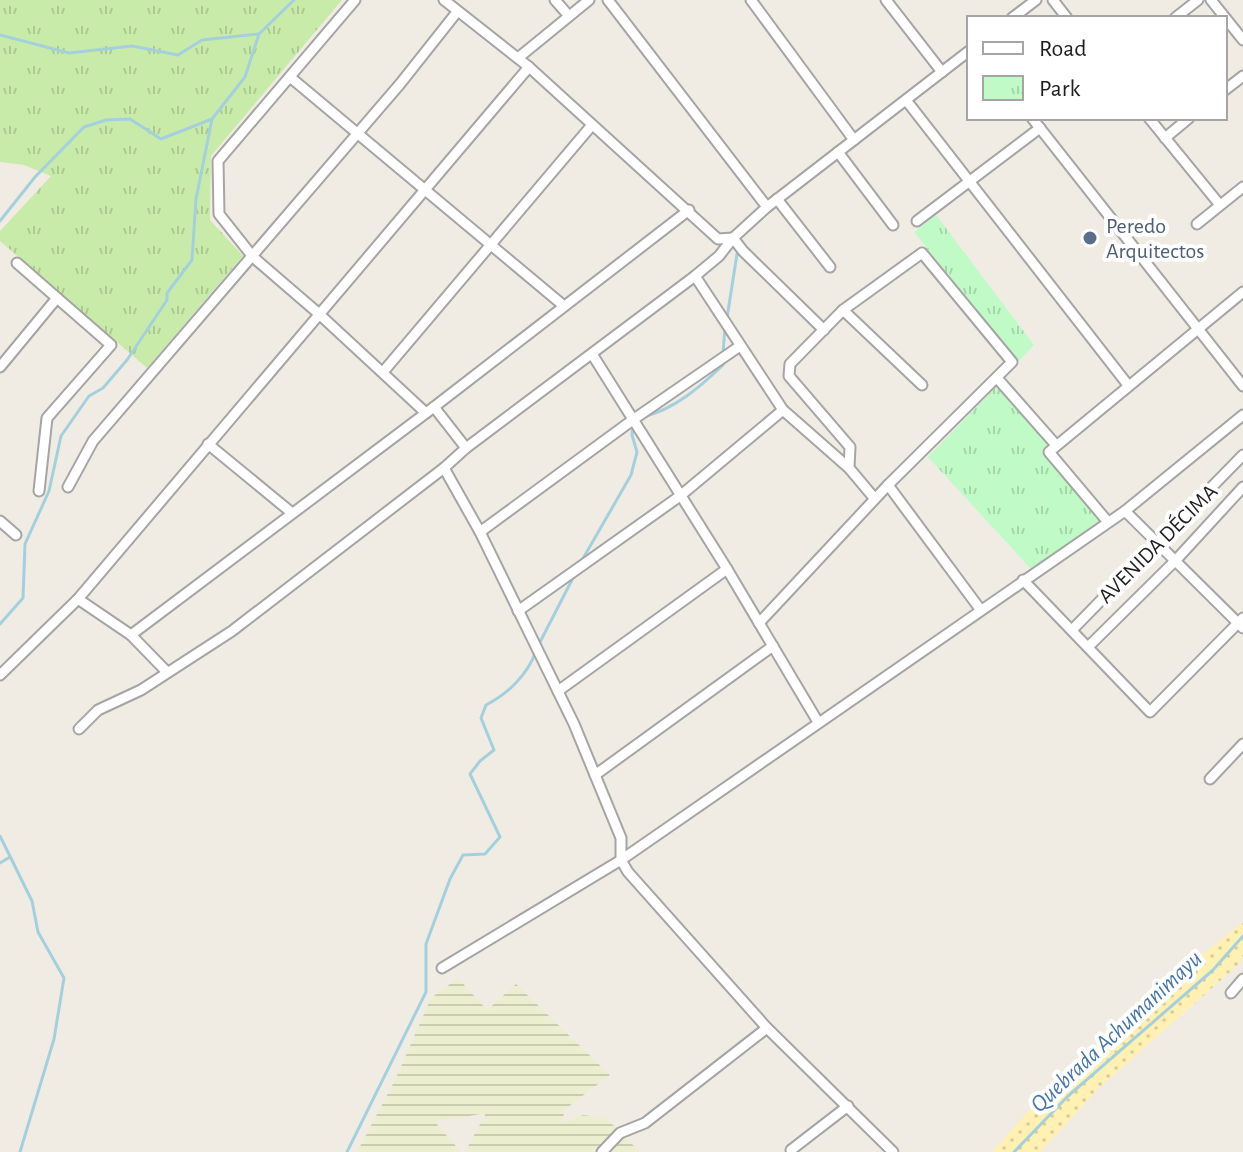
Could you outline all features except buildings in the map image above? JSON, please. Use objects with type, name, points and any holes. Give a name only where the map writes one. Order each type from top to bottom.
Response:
[{"type":"street","points":[[355,0],[218,161],[219,214],[253,257],[430,410],[466,448]]},
{"type":"street","points":[[444,0],[529,67],[718,239],[733,238]]},
{"type":"street","points":[[555,0],[569,16]]},
{"type":"street","points":[[518,58],[589,0]]},
{"type":"street","points":[[608,0],[767,207]]},
{"type":"street","points":[[751,0],[854,140]]},
{"type":"street","points":[[886,0],[942,72]]},
{"type":"street","points":[[1053,0],[1065,16]]},
{"type":"street","points":[[1178,16],[1198,0]]},
{"type":"street","points":[[1211,0],[1224,16]]},
{"type":"street","points":[[1014,16],[1030,2]]},
{"type":"street","points":[[68,487],[93,441],[359,133],[457,12]]},
{"type":"street","points":[[1227,20],[1243,40]]},
{"type":"street","points":[[79,729],[98,710],[141,690],[265,607],[466,448],[695,276],[767,207],[967,53]]},
{"type":"street","points":[[0,675],[78,599],[529,67]]},
{"type":"street","points":[[1227,88],[1243,76]]},
{"type":"street","points":[[290,77],[564,306]]},
{"type":"street","points":[[906,100],[1128,385]]},
{"type":"street","points":[[1034,120],[1243,386]]},
{"type":"street","points":[[1151,120],[1220,205]]},
{"type":"street","points":[[1165,138],[1187,120]]},
{"type":"street","points":[[383,372],[592,125]]},
{"type":"street","points":[[917,221],[1040,128]]},
{"type":"street","points":[[838,152],[893,225]]},
{"type":"street","points":[[1197,224],[1243,187]]},
{"type":"street","points":[[777,199],[830,267]]},
{"type":"street","points":[[131,635],[689,210]]},
{"type":"street","points":[[733,238],[824,330]]},
{"type":"street","points":[[759,623],[888,485],[1012,362],[922,253],[843,310],[790,364],[789,376],[850,447],[849,468]]},
{"type":"street","points":[[17,263],[111,345],[47,418],[39,491]]},
{"type":"street","points":[[695,276],[783,410],[849,468],[875,499]]},
{"type":"street","points":[[1108,522],[1049,452],[1243,292]]},
{"type":"street","points":[[0,367],[57,298]]},
{"type":"street","points":[[843,310],[922,385]]},
{"type":"street","points":[[480,532],[740,346]]},
{"type":"street","points":[[592,354],[727,569],[818,722]]},
{"type":"street","points":[[997,378],[1056,445]]},
{"type":"street","points":[[518,611],[680,496],[783,410]]},
{"type":"street","points":[[442,968],[621,860],[1125,511],[1243,415]]},
{"type":"street","points":[[208,444],[292,513]]},
{"type":"street","name":"AVENIDA DÉCIMA","points":[[1072,630],[1243,455]]},
{"type":"street","points":[[444,468],[480,532],[558,691],[621,838],[621,860],[628,872],[767,1028],[893,1152]]},
{"type":"street","points":[[888,485],[980,609]]},
{"type":"street","name":"AVENIDA DÉCIMA","points":[[1088,647],[1176,560],[1243,487]]},
{"type":"street","points":[[1023,580],[1150,712],[1241,623],[1125,511]]},
{"type":"street","points":[[0,521],[16,535]]},
{"type":"street","points":[[558,691],[727,569]]},
{"type":"street","points":[[78,599],[131,635],[166,671]]},
{"type":"street","points":[[595,775],[773,646]]},
{"type":"street","points":[[1210,779],[1243,744]]},
{"type":"street","points":[[1231,993],[1243,979]]},
{"type":"street","points":[[602,1152],[620,1133],[645,1123],[767,1028]]},
{"type":"street","points":[[791,1150],[848,1106]]},
{"type":"green space","points":[[0,0],[342,0],[211,156],[210,220],[243,256],[147,368],[0,241],[0,231],[51,176],[24,165],[0,162]]},
{"type":"green space","points":[[936,215],[1034,345],[1018,362],[914,232]]},
{"type":"green space","points":[[998,385],[1048,443],[1042,449],[1099,521],[1031,569],[928,457]]},
{"type":"green space","points":[[458,978],[487,1010],[516,984],[610,1075],[564,1110],[563,1123],[583,1115],[606,1118],[640,1152],[465,1152],[486,1113],[435,1122],[461,1152],[357,1152],[395,1080],[431,998]]},
{"type":"sand","points":[[1243,922],[1243,956],[1239,964],[1100,1087],[1045,1147],[1039,1152],[992,1152],[1039,1099],[1087,1052],[1165,992],[1197,959]]},
{"type":"waterway","points":[[0,624],[23,598],[25,544],[49,491],[61,436],[89,396],[103,388],[127,360],[167,300],[167,293],[192,260],[196,199],[212,119],[245,77],[259,34],[294,0]]},
{"type":"waterway","points":[[0,35],[69,53],[132,46],[178,55],[202,40],[259,34]]},
{"type":"waterway","points":[[0,221],[35,177],[84,127],[106,120],[130,119],[161,139],[212,119]]},
{"type":"waterway","points":[[727,318],[737,254]]},
{"type":"waterway","points":[[723,354],[725,326]]},
{"type":"waterway","points":[[643,417],[666,409],[686,396],[723,365],[723,361]]},
{"type":"waterway","points":[[581,562],[631,475],[637,452],[632,435],[633,425]]},
{"type":"waterway","points":[[539,644],[574,576]]},
{"type":"waterway","points":[[347,1152],[426,992],[426,944],[450,879],[463,855],[485,854],[500,837],[470,774],[494,750],[481,718],[486,705],[516,682],[528,668],[536,651]]},
{"type":"waterway","points":[[0,836],[32,901],[38,932],[64,978],[54,1039],[20,1152]]},
{"type":"waterway","points":[[0,863],[10,857]]},
{"type":"waterway","name":"Quebrada Achumanimayu","points":[[1014,1152],[1068,1096],[1213,970],[1243,936]]},
{"type":"place","name":"Peredo Arquitectos","points":[[1090,238]]}]
